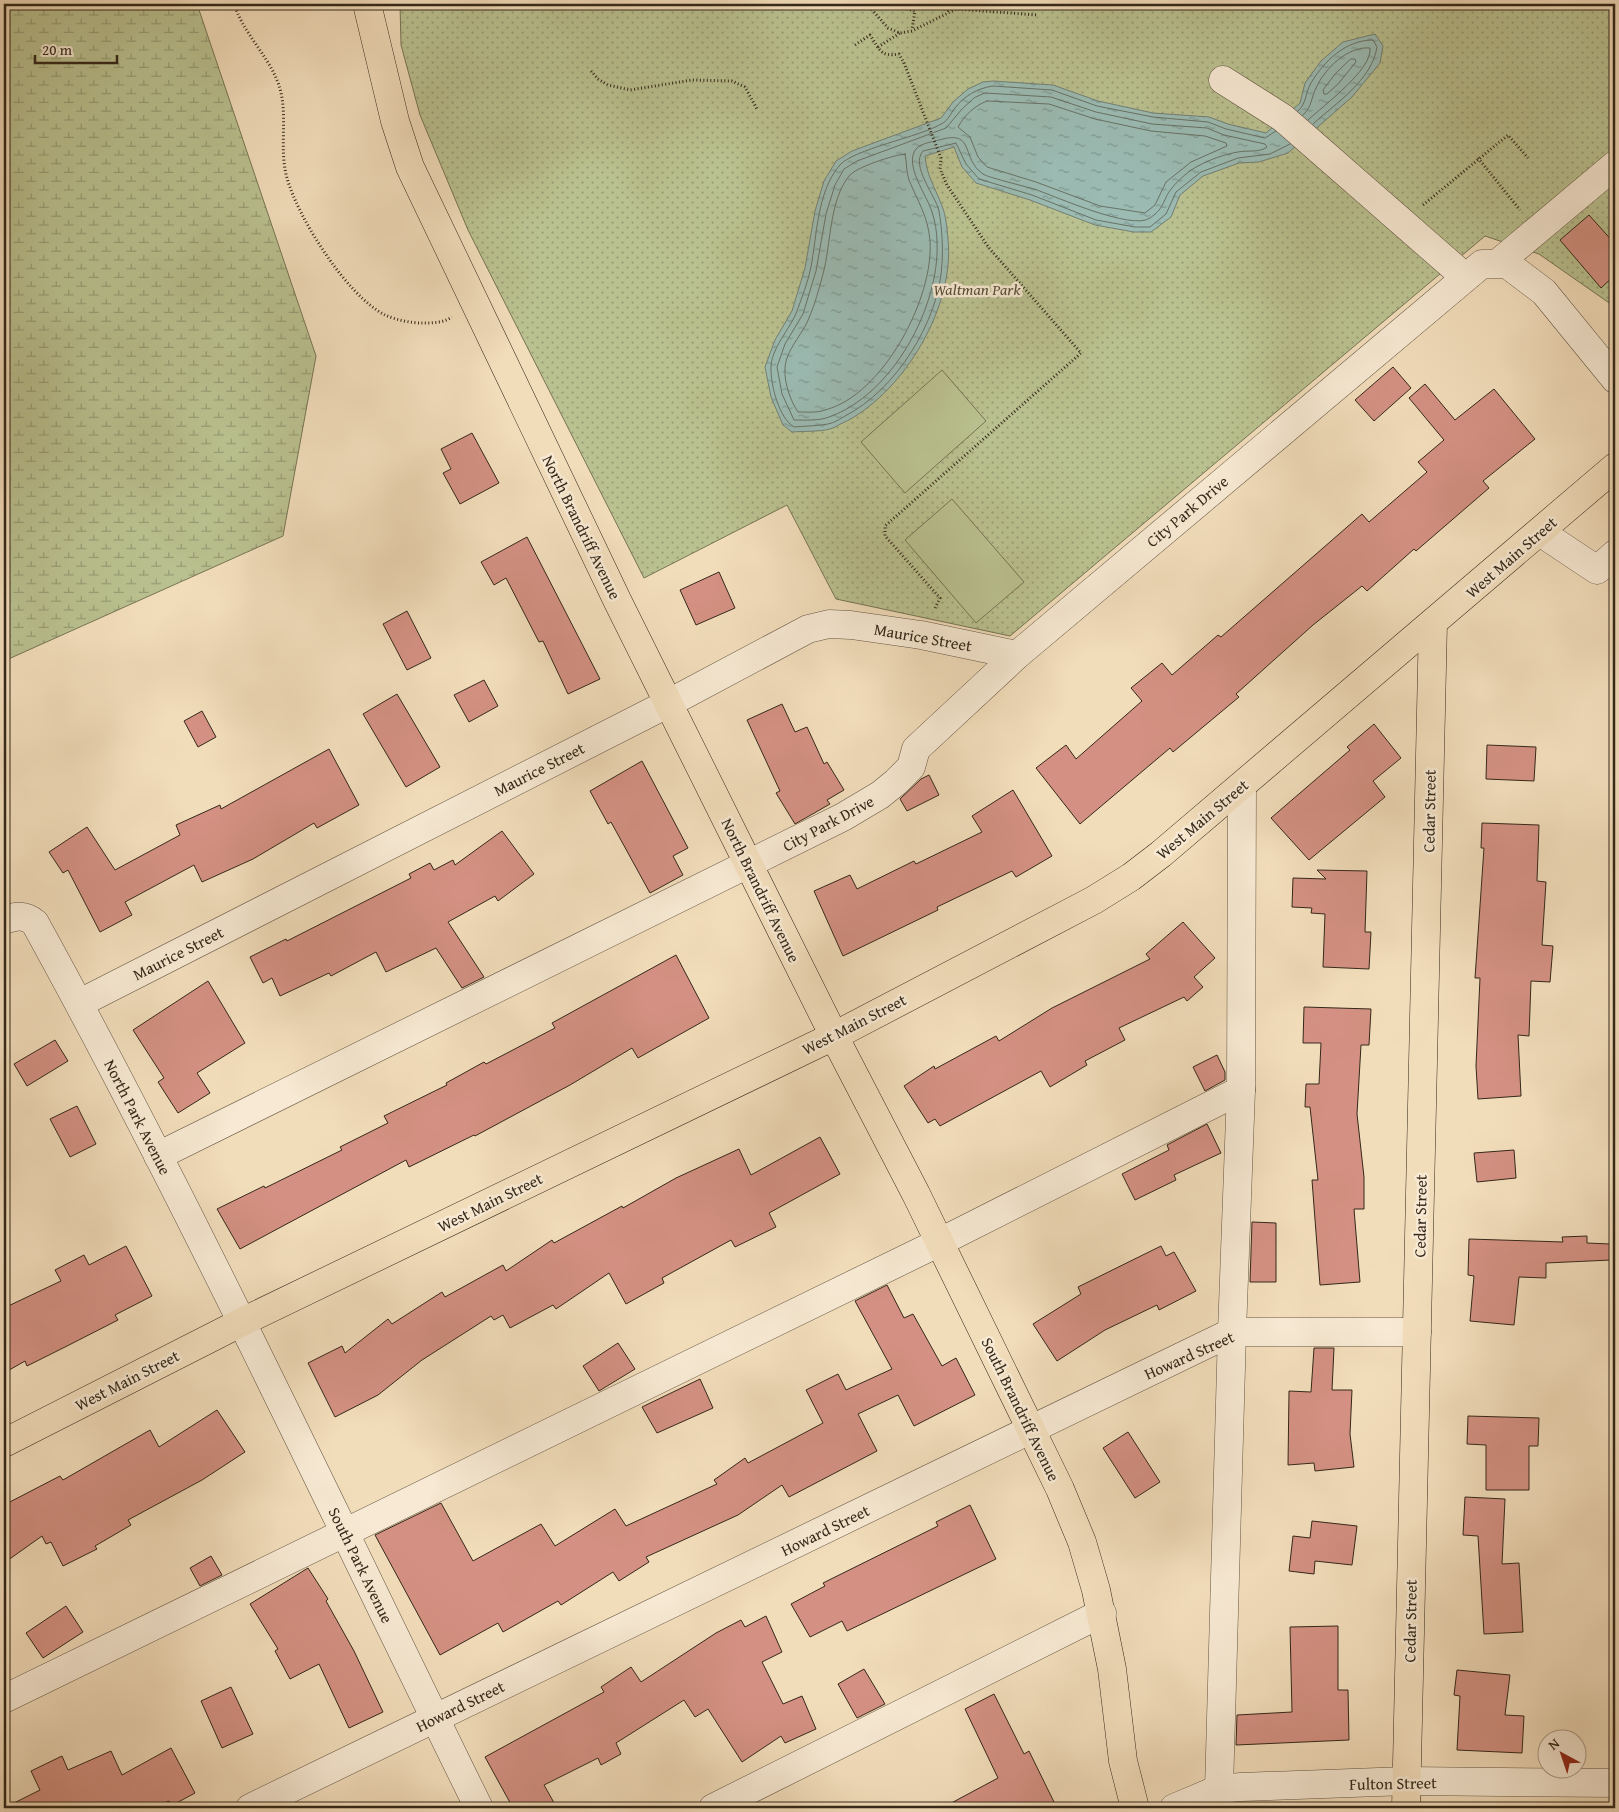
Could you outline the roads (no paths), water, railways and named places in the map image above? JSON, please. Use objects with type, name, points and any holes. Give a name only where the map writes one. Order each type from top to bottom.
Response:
[{"type":"main road","name":"North Brandriff Avenue","points":[[367,4],[394,121],[410,166],[669,703],[834,1036]]},
{"type":"main road","name":"West Main Street","points":[[4,1443],[242,1322],[834,1036],[1094,900],[1131,877],[1161,854],[1615,467]]},
{"type":"main road","name":"Cedar Street","points":[[1406,1808],[1433,623]]},
{"type":"main road","name":"South Brandriff Avenue","points":[[834,1036],[940,1242],[1060,1489],[1082,1542],[1102,1612],[1112,1669],[1123,1761],[1135,1808]]},
{"type":"street","points":[[1223,80],[1283,118],[1308,142],[1465,277]]},
{"type":"street","points":[[1498,263],[1615,165]]},
{"type":"street","points":[[1498,263],[1507,264],[1520,272],[1544,292],[1615,379]]},
{"type":"street","name":"City Park Drive","points":[[748,863],[843,817],[880,795],[911,766],[916,749],[1017,655],[1465,277],[1482,264],[1498,263]]},
{"type":"street","points":[[1540,532],[1597,570],[1615,554]]},
{"type":"street","name":"Maurice Street","points":[[80,1003],[669,703],[808,629],[829,624],[851,625],[921,635],[1017,655]]},
{"type":"street","points":[[1219,1789],[1241,1090],[1242,786]]},
{"type":"street","points":[[158,1156],[748,863]]},
{"type":"street","name":"North Park Avenue","points":[[16,918],[35,923],[80,1003],[242,1322]]},
{"type":"street","points":[[4,1699],[940,1242],[1241,1090]]},
{"type":"street","name":"South Park Avenue","points":[[242,1322],[479,1808]]},
{"type":"street","name":"Howard Street","points":[[250,1808],[1232,1332],[1417,1332]]},
{"type":"street","points":[[713,1808],[1102,1612]]},
{"type":"street","name":"Fulton Street","points":[[1174,1808],[1219,1789],[1406,1781],[1615,1783]]},
{"type":"water","points":[[1375,34],[1383,46],[1380,63],[1352,97],[1288,153],[1259,162],[1239,163],[1203,176],[1180,195],[1171,217],[1151,232],[1134,232],[1095,225],[1030,200],[976,183],[962,167],[954,147],[925,156],[929,176],[945,218],[948,239],[948,265],[943,291],[934,318],[922,344],[888,389],[868,407],[847,421],[832,428],[816,431],[792,432],[783,425],[771,397],[765,367],[775,340],[792,311],[805,268],[815,211],[824,181],[836,161],[852,151],[941,118],[953,102],[968,89],[983,82],[993,81],[1053,85],[1098,101],[1153,113],[1209,117],[1228,124],[1266,133],[1300,103],[1305,83],[1321,61],[1343,42]]},
{"type":"park label","name":"Waltman Park","points":[[977,289]]}]
